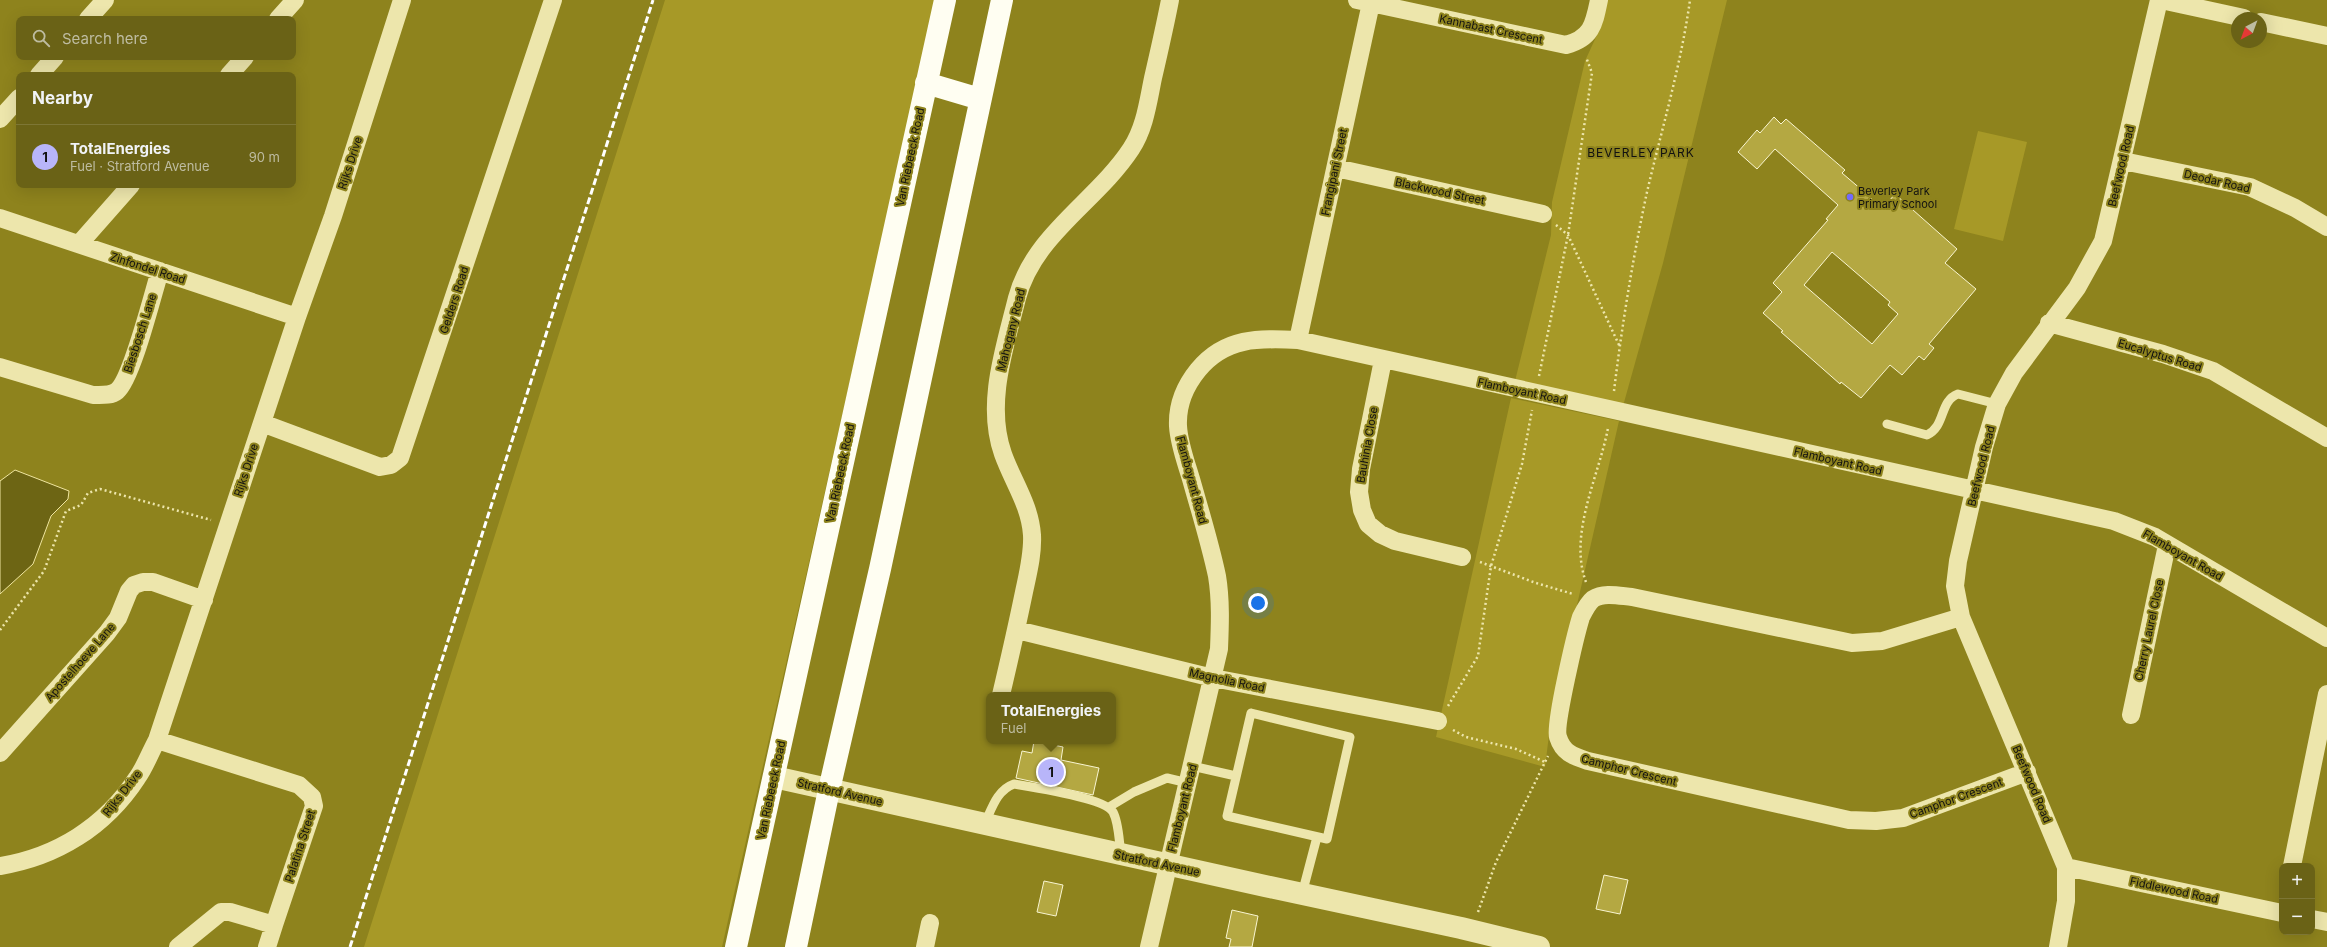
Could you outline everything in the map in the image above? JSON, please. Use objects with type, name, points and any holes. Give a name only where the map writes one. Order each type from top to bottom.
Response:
[{"type":"main road","name":"Van Riebeeck Road","points":[[736,947],[945,0]]},
{"type":"main road","points":[[796,947],[829,790],[880,569],[1002,0]]},
{"type":"main road","points":[[926,83],[980,99]]},
{"type":"street","points":[[91,16],[105,0]]},
{"type":"street","points":[[281,16],[295,0]]},
{"type":"street","name":"Rijks Drive","points":[[0,866],[23,862],[66,846],[106,816],[137,778],[156,740],[332,216],[402,0]]},
{"type":"street","name":"Gelders Road","points":[[262,423],[380,467],[391,464],[400,458],[553,0]]},
{"type":"street","name":"Mahogany Road","points":[[1003,692],[1017,630],[1029,565],[1032,536],[1030,521],[1023,497],[1003,454],[995,411],[998,383],[1018,295],[1029,269],[1045,244],[1121,162],[1138,134],[1145,115],[1170,0]]},
{"type":"street","name":"Kannabast Crescent","points":[[1364,2],[1566,45],[1580,41],[1588,34],[1595,20],[1599,0]]},
{"type":"street","points":[[2160,0],[2231,15]]},
{"type":"street","name":"Beefwood Road","points":[[2058,947],[2066,901],[2066,867],[1960,617],[1956,598],[1956,573],[1984,447],[1997,404],[2014,373],[2049,323],[2077,288],[2103,241],[2160,0]]},
{"type":"street","name":"Frangipani Street","points":[[1298,340],[1336,168],[1364,2]]},
{"type":"street","points":[[2267,23],[2327,36]]},
{"type":"street","points":[[42,72],[52,60]]},
{"type":"street","points":[[232,72],[242,60]]},
{"type":"street","points":[[0,119],[16,101]]},
{"type":"street","name":"Deodar Road","points":[[2123,161],[2250,187],[2295,208],[2327,227]]},
{"type":"street","name":"Blackwood Street","points":[[1336,168],[1543,214]]},
{"type":"street","points":[[79,244],[128,188]]},
{"type":"street","name":"Zinfondel Road","points":[[0,218],[297,317]]},
{"type":"street","name":"Biesbosch Lane","points":[[0,367],[93,395],[109,394],[118,390],[128,372],[160,271]]},
{"type":"street","name":"Eucalyptus Road","points":[[2049,323],[2163,354],[2213,372],[2327,438]]},
{"type":"street","name":"Flamboyant Road","points":[[1149,947],[1213,678],[1218,649],[1220,613],[1217,577],[1183,451],[1178,425],[1180,402],[1187,383],[1202,365],[1217,352],[1234,344],[1258,338],[1298,340],[2114,521],[2143,531],[2327,638]]},
{"type":"street","name":"Bauhinia Close","points":[[1384,360],[1361,469],[1359,492],[1362,510],[1368,524],[1380,534],[1394,542],[1462,557]]},
{"type":"street","name":"Cherry Laurel Close","points":[[2131,715],[2167,545]]},
{"type":"street","name":"Apostelhoeve Lane","points":[[0,753],[107,633],[118,618],[129,591],[134,585],[153,582],[204,600]]},
{"type":"street","points":[[1558,736],[1566,677],[1582,617],[1593,599],[1609,594],[1632,597],[1852,643],[1882,641],[1960,617]]},
{"type":"street","name":"Magnolia Road","points":[[1017,630],[1213,678],[1438,721]]},
{"type":"street","points":[[2293,863],[2327,694]]},
{"type":"street","name":"Camphor Crescent","points":[[1558,736],[1563,748],[1571,755],[1588,761],[1849,820],[1876,821],[1903,818],[2027,772]]},
{"type":"street","name":"Palatina Street","points":[[156,740],[299,784],[312,797],[314,806],[267,947]]},
{"type":"street","name":"Stratford Avenue","points":[[774,777],[1122,855],[1461,928],[1539,947]]},
{"type":"street","name":"Fiddlewood Road","points":[[2066,867],[2279,912]]},
{"type":"street","points":[[178,947],[221,912],[230,912],[274,925]]},
{"type":"street","points":[[2315,920],[2327,922]]},
{"type":"street","points":[[926,947],[930,923]]},
{"type":"lane","points":[[1887,424],[1927,435],[1940,423],[1946,403],[1953,396],[1958,394],[1997,404]]},
{"type":"lane","points":[[1250,714],[1350,737],[1327,839],[1227,816],[1236,776],[1250,714]]},
{"type":"lane","points":[[1109,807],[1134,792],[1167,778],[1190,774],[1236,776]]},
{"type":"lane","points":[[984,824],[998,796],[1007,786],[1014,784],[1092,800],[1109,807],[1114,813],[1122,855]]},
{"type":"lane","points":[[1302,894],[1317,837]]},
{"type":"path","points":[[1593,599],[1580,566],[1585,508],[1603,456],[1612,410],[1620,345],[1647,193],[1685,35],[1690,0]]},
{"type":"path","points":[[1543,214],[1568,234],[1620,345]]},
{"type":"path","points":[[0,630],[44,571],[66,511],[81,505],[88,493],[100,489],[228,526]]},
{"type":"path","points":[[1462,557],[1536,583],[1593,599]]},
{"type":"path","points":[[1438,721],[1466,737],[1516,749],[1545,762]]},
{"type":"path","points":[[1476,918],[1496,862],[1558,736]]},
{"type":"shaded area","points":[[665,0],[936,0],[722,947],[364,947]]},
{"type":"shaded area","points":[[1607,0],[1727,0],[1663,263],[1623,406],[1515,381],[1551,235],[1552,202],[1585,61],[1602,24]]},
{"type":"shaded area","points":[[1978,131],[2027,142],[2003,241],[1954,229]]},
{"type":"shaded area","points":[[1511,398],[1619,421],[1551,719],[1545,767],[1436,737]]},
{"type":"shaded area","points":[[15,470],[69,491],[68,499],[51,516],[33,564],[0,594],[0,481]]},
{"type":"building","points":[[1774,117],[1781,124],[1786,119],[1845,170],[1842,173],[1883,208],[1895,194],[1957,249],[1945,263],[1976,289],[1929,344],[1934,348],[1924,360],[1919,356],[1902,375],[1890,365],[1861,398],[1841,382],[1840,384],[1781,332],[1783,331],[1763,313],[1782,292],[1773,283],[1828,220],[1826,219],[1838,205],[1775,149],[1757,169],[1738,152],[1757,130],[1760,133]],"holes":[[[1832,252],[1890,302],[1888,305],[1898,314],[1872,344],[1804,285]]]},
{"type":"building","points":[[1034,744],[1048,744],[1063,747],[1061,760],[1099,768],[1093,795],[1016,778],[1022,751],[1032,753]]},
{"type":"building","points":[[1604,875],[1628,880],[1620,914],[1596,909]]},
{"type":"building","points":[[1044,881],[1063,885],[1056,916],[1037,912]]},
{"type":"building","points":[[1232,910],[1258,916],[1252,947],[1229,947],[1231,939],[1226,938]]},
{"type":"railway","points":[[350,947],[653,0]]},
{"type":"place","name":"Beverley Park Primary School","points":[[1850,197]]},
{"type":"place","name":"TotalEnergies","points":[[1051,772]]},
{"type":"district","name":"BEVERLEY PARK","points":[[1641,153]]}]
